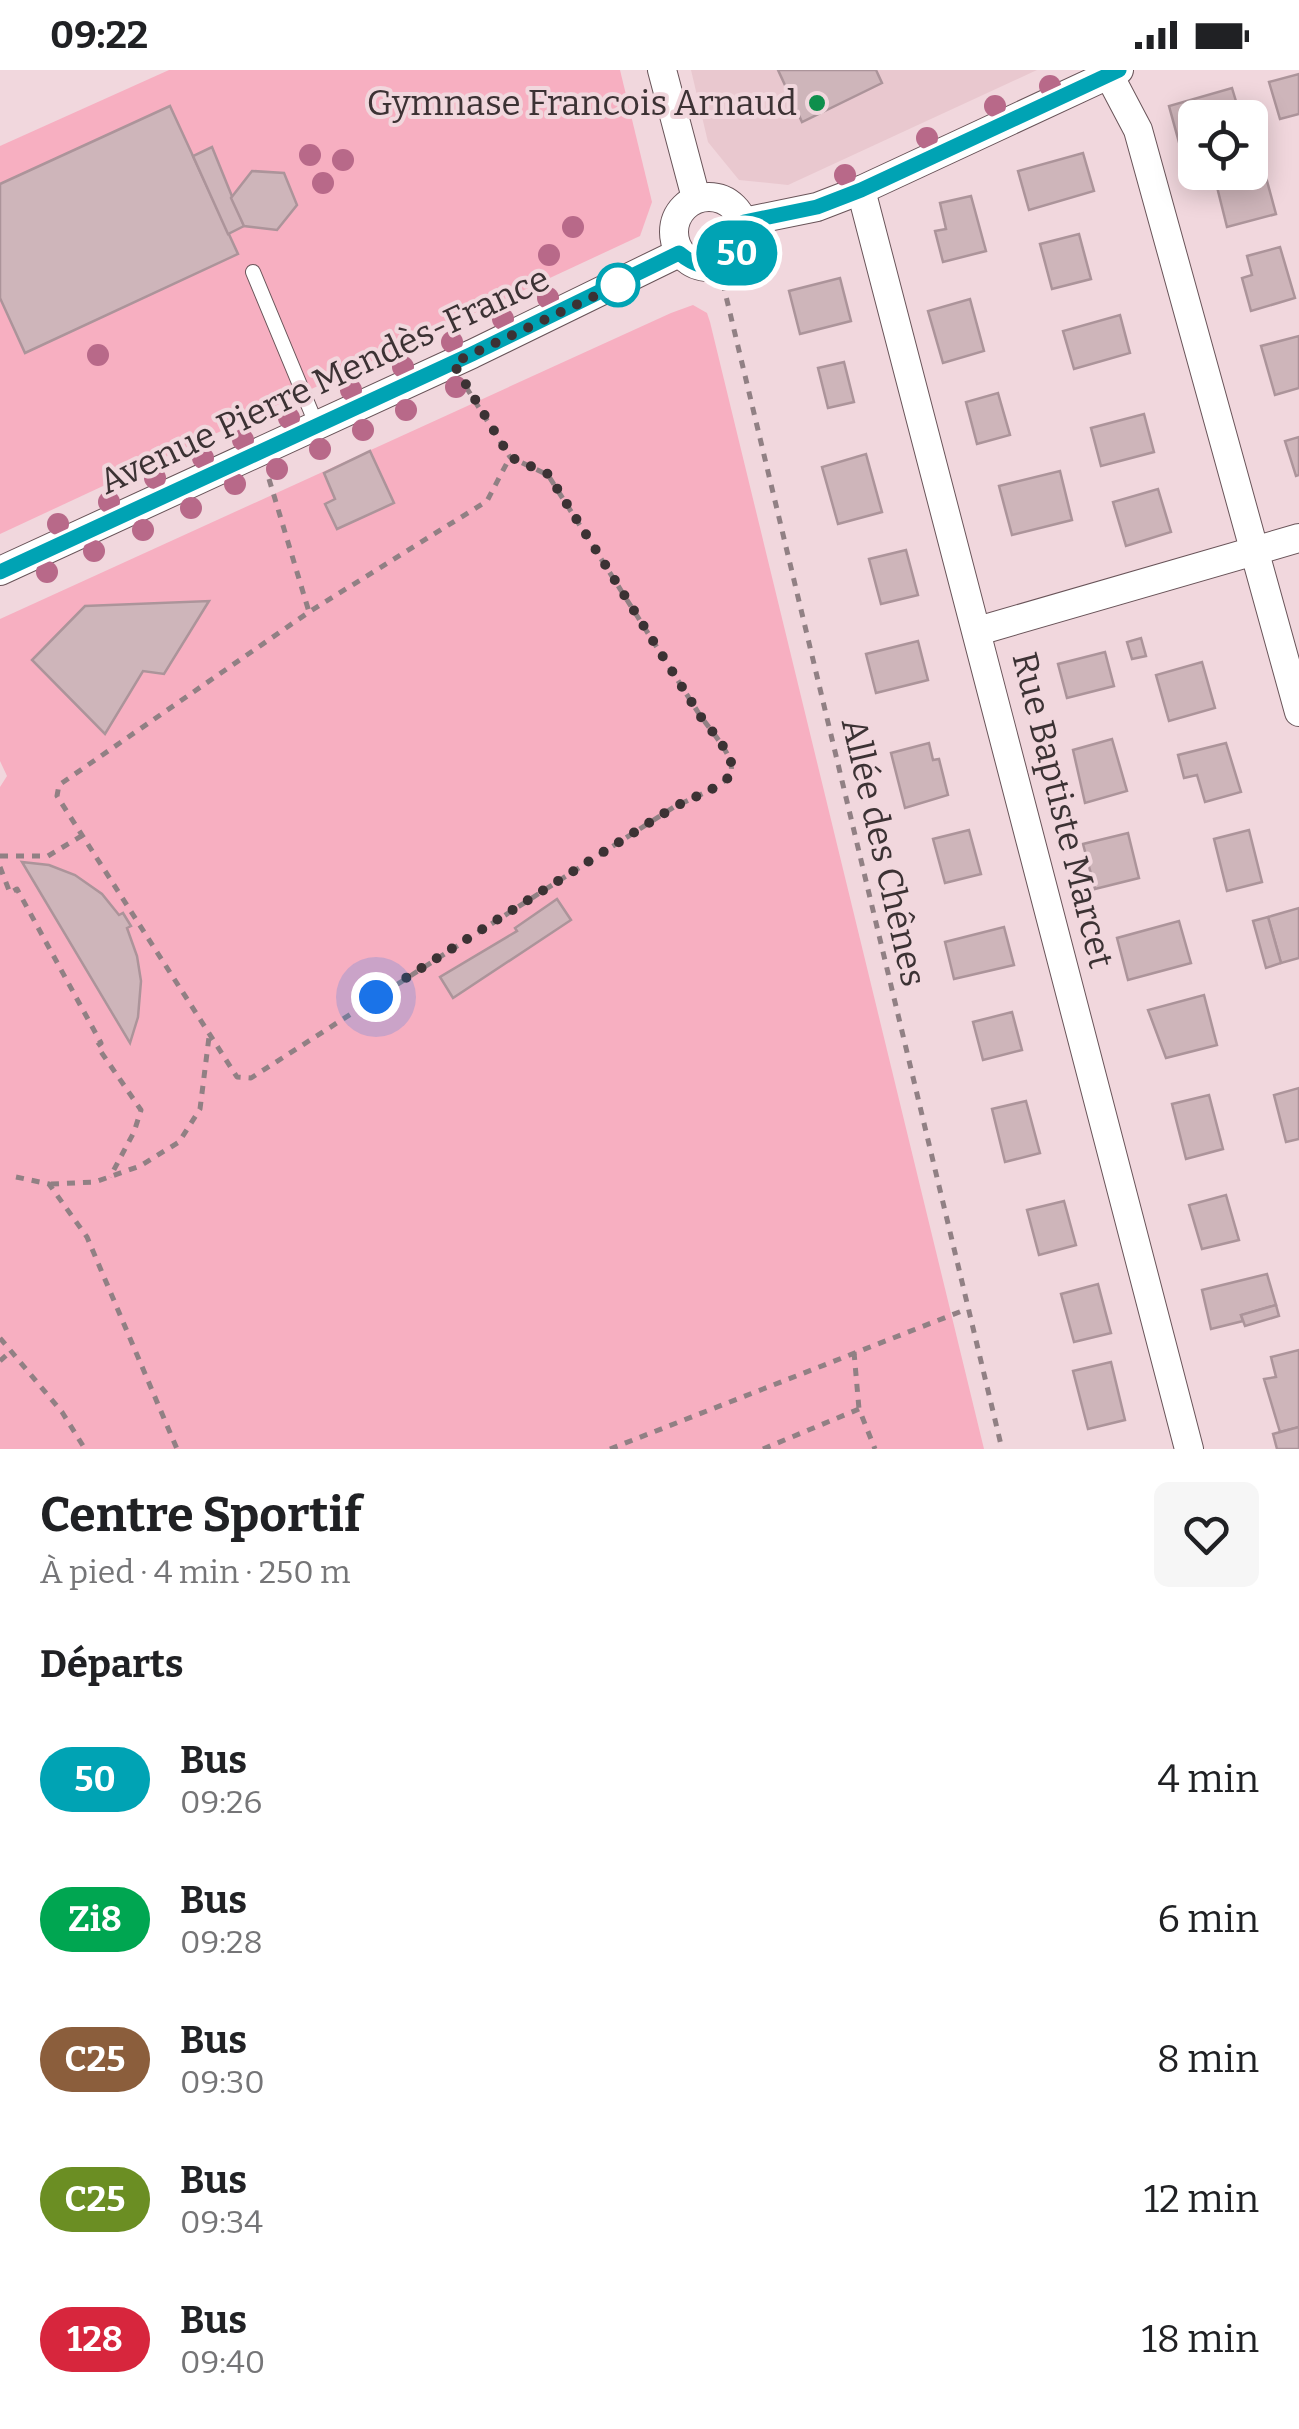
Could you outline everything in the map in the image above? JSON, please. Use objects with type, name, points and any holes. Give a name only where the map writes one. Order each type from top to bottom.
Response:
[{"type":"street","points":[[662,70],[696,198]]},
{"type":"street","points":[[744,222],[817,207],[861,190],[1114,72],[1138,130],[1299,712]]},
{"type":"street","name":"Rue Baptiste Marcet","points":[[861,190],[1189,1449]]},
{"type":"street","points":[[716,196],[734,205],[744,222],[744,240],[735,257],[719,267],[703,268],[679,253],[673,232],[679,211],[696,198],[716,196]]},
{"type":"street","name":"Avenue Pierre Mendès-France","points":[[0,572],[453,363],[679,253]]},
{"type":"street","points":[[978,631],[1299,538]]},
{"type":"lane","points":[[253,272],[317,426]]},
{"type":"path","name":"Allée des Chênes","points":[[719,267],[1002,1449]]},
{"type":"path","points":[[453,363],[510,457],[548,474],[691,702],[726,748],[734,765],[732,774],[726,782],[674,807],[251,1078],[237,1077],[57,796],[59,785],[309,612],[487,502],[510,457]]},
{"type":"path","points":[[259,452],[309,612]]},
{"type":"path","points":[[0,856],[48,856],[82,836]]},
{"type":"path","points":[[0,867],[10,893],[16,889],[101,1043],[96,1046],[141,1110],[110,1178]]},
{"type":"path","points":[[16,1176],[49,1184],[95,1182],[140,1166],[179,1142],[200,1108],[210,1034]]},
{"type":"path","points":[[49,1184],[87,1237],[177,1449]]},
{"type":"path","points":[[610,1449],[967,1309]]},
{"type":"path","points":[[0,1338],[62,1412],[85,1449]]},
{"type":"path","points":[[0,1362],[11,1352]]},
{"type":"path","points":[[854,1352],[859,1409],[876,1449]]},
{"type":"path","points":[[763,1449],[859,1409]]},
{"type":"shaded area","points":[[169,70],[620,70],[652,202],[640,236],[0,534],[0,146]]},
{"type":"shaded area","points":[[691,70],[1037,70],[788,185],[739,180],[708,142]]},
{"type":"shaded area","points":[[693,305],[707,313],[710,322],[984,1449],[0,1449],[0,787],[7,776],[0,761],[0,619]]},
{"type":"building","name":"Gymnase Francois Arnaud","points":[[778,70],[876,70],[882,83],[802,122]]},
{"type":"building","points":[[1299,74],[1299,114],[1280,119],[1269,82]]},
{"type":"building","points":[[1232,88],[1236,100],[1190,100]]},
{"type":"building","points":[[1178,103],[1178,139],[1169,106]]},
{"type":"building","points":[[170,106],[238,254],[25,353],[0,298],[0,184]]},
{"type":"building","points":[[212,147],[244,226],[228,234],[193,156]]},
{"type":"building","points":[[1083,153],[1094,191],[1029,210],[1018,171]]},
{"type":"building","points":[[252,171],[284,173],[297,205],[277,230],[244,226],[231,198]]},
{"type":"building","points":[[1268,185],[1276,214],[1227,227],[1218,190],[1268,190]]},
{"type":"building","points":[[971,196],[986,251],[943,262],[935,231],[946,229],[940,203]]},
{"type":"building","points":[[1079,234],[1091,279],[1052,289],[1040,244]]},
{"type":"building","points":[[1280,247],[1295,298],[1251,311],[1242,278],[1252,275],[1247,256]]},
{"type":"building","points":[[840,278],[851,321],[800,334],[789,291]]},
{"type":"building","points":[[970,299],[984,351],[943,363],[928,311]]},
{"type":"building","points":[[1120,315],[1130,353],[1074,369],[1063,331]]},
{"type":"building","points":[[1299,336],[1299,388],[1275,395],[1261,346]]},
{"type":"building","points":[[844,362],[854,402],[828,408],[818,368]]},
{"type":"building","points":[[998,393],[1010,435],[977,444],[966,402]]},
{"type":"building","points":[[1144,414],[1154,452],[1101,466],[1091,428]]},
{"type":"building","points":[[1299,437],[1299,475],[1296,476],[1285,441]]},
{"type":"building","points":[[370,451],[394,503],[337,529],[325,504],[335,499],[324,473]]},
{"type":"building","points":[[866,454],[882,512],[838,524],[822,467]]},
{"type":"building","points":[[1060,471],[1072,520],[1012,535],[999,486]]},
{"type":"building","points":[[1158,489],[1171,532],[1126,546],[1113,502]]},
{"type":"building","points":[[906,550],[918,595],[881,604],[869,559]]},
{"type":"building","points":[[209,601],[164,674],[143,671],[105,734],[32,660],[85,606]]},
{"type":"building","points":[[1141,638],[1146,656],[1132,659],[1127,642]]},
{"type":"building","points":[[918,641],[928,680],[876,693],[866,654]]},
{"type":"building","points":[[1105,652],[1114,686],[1067,698],[1058,664]]},
{"type":"building","points":[[1202,662],[1215,708],[1169,721],[1156,675]]},
{"type":"building","points":[[1112,739],[1127,791],[1085,803],[1073,750]]},
{"type":"building","points":[[929,743],[933,760],[939,759],[948,795],[905,808],[891,753]]},
{"type":"building","points":[[1226,743],[1241,792],[1205,802],[1197,775],[1184,778],[1178,755]]},
{"type":"building","points":[[969,830],[981,874],[945,883],[933,839]]},
{"type":"building","points":[[1249,830],[1262,882],[1227,891],[1214,839]]},
{"type":"building","points":[[1128,833],[1139,878],[1095,889],[1083,844]]},
{"type":"building","points":[[22,862],[49,865],[75,875],[102,894],[119,915],[123,913],[131,926],[127,928],[141,981],[138,1017],[130,1043]]},
{"type":"building","points":[[557,899],[571,920],[453,998],[440,977],[517,931],[515,928]]},
{"type":"building","points":[[1299,908],[1299,958],[1281,963],[1268,917]]},
{"type":"building","points":[[1268,917],[1281,963],[1266,968],[1253,921]]},
{"type":"building","points":[[1179,921],[1191,963],[1128,980],[1117,938]]},
{"type":"building","points":[[1004,927],[1014,965],[954,979],[945,942]]},
{"type":"building","points":[[1204,995],[1217,1045],[1166,1058],[1148,1010]]},
{"type":"building","points":[[1012,1012],[1022,1050],[983,1060],[973,1022]]},
{"type":"building","points":[[1299,1088],[1299,1139],[1286,1142],[1274,1095]]},
{"type":"building","points":[[1209,1095],[1223,1149],[1186,1159],[1172,1104]]},
{"type":"building","points":[[1026,1101],[1040,1153],[1005,1162],[992,1109]]},
{"type":"building","points":[[1226,1195],[1239,1240],[1202,1249],[1189,1205]]},
{"type":"building","points":[[1064,1201],[1076,1245],[1039,1255],[1027,1210]]},
{"type":"building","points":[[1267,1274],[1276,1305],[1241,1315],[1243,1321],[1211,1329],[1202,1290]]},
{"type":"building","points":[[1098,1284],[1111,1333],[1074,1342],[1061,1294]]},
{"type":"building","points":[[1276,1305],[1279,1316],[1245,1326],[1241,1315]]},
{"type":"building","points":[[1299,1350],[1299,1427],[1280,1432],[1264,1379],[1276,1377],[1271,1357]]},
{"type":"building","points":[[1111,1362],[1125,1420],[1088,1429],[1073,1371]]},
{"type":"building","points":[[1299,1427],[1299,1449],[1277,1449],[1273,1434]]},
{"type":"bus line","name":"50","points":[[0,572],[472,354],[679,253],[703,268],[719,267],[735,257],[744,240],[744,222],[817,207],[861,190],[1119,70]]},
{"type":"place","name":"Gymnase Francois Arnaud","points":[[817,103]]},
{"type":"route","points":[[376,997],[674,807],[726,782],[732,774],[734,765],[726,748],[701,717],[548,474],[510,457],[453,363],[618,285]]}]
